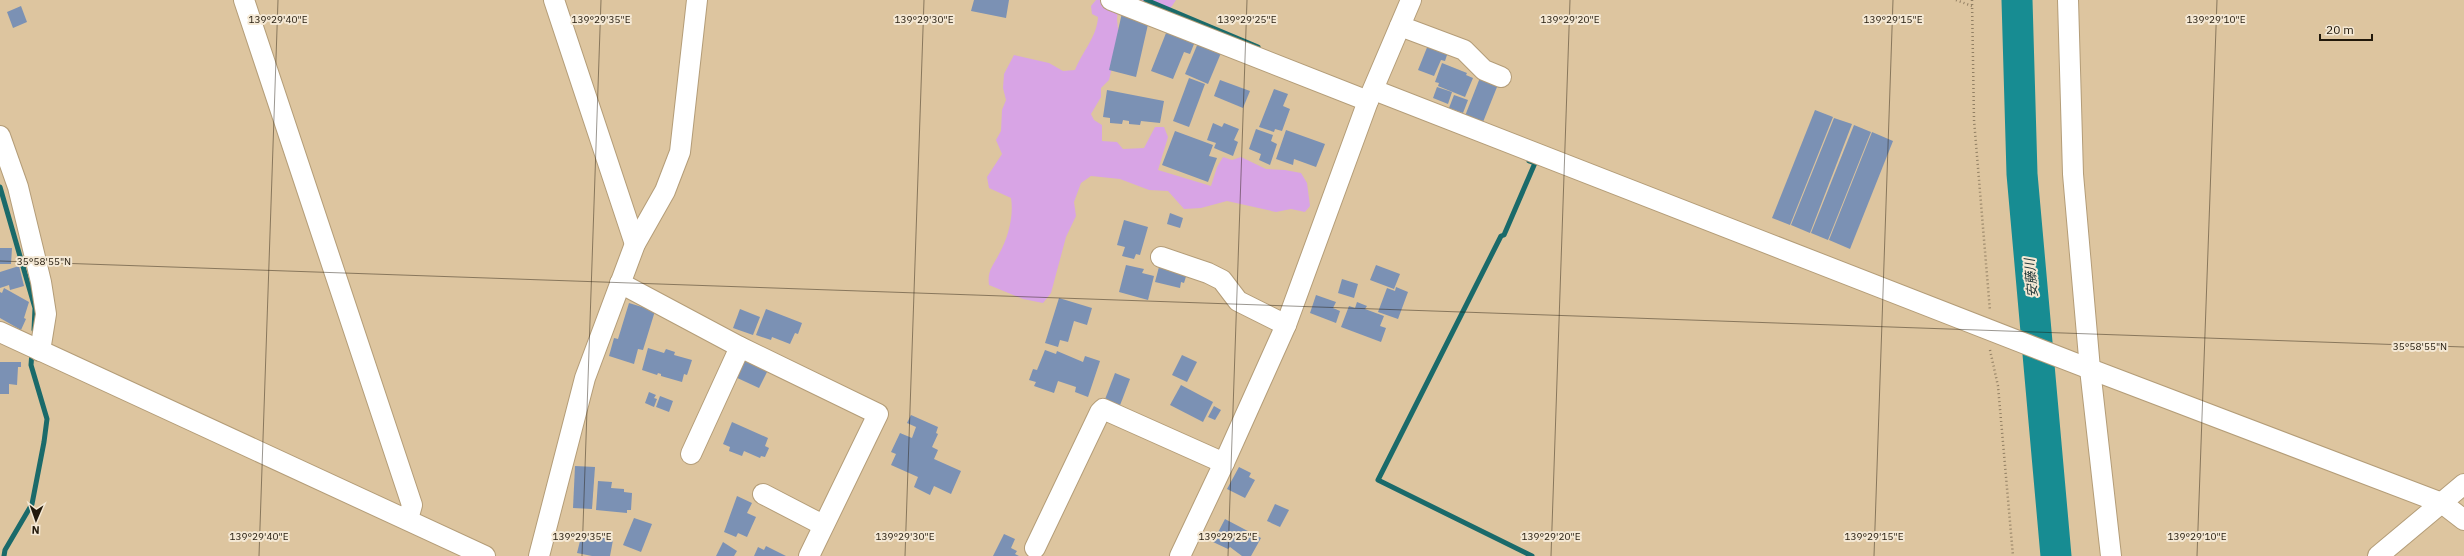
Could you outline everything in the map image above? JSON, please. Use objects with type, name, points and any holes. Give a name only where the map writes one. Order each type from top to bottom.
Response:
[{"type":"street","points":[[244,0],[412,506],[408,519]]},
{"type":"street","points":[[554,0],[634,244]]},
{"type":"street","points":[[539,556],[585,378],[634,244],[665,192],[680,152],[697,0]]},
{"type":"street","points":[[1111,0],[1371,95],[2442,502],[2464,520]]},
{"type":"street","points":[[1180,556],[1224,463],[1286,325],[1371,95],[1411,0]]},
{"type":"street","points":[[2068,0],[2073,174],[2090,369],[2111,556]]},
{"type":"street","points":[[1400,26],[1464,50],[1484,70],[1500,77]]},
{"type":"street","points":[[0,136],[18,187],[41,282],[46,314],[40,351]]},
{"type":"street","points":[[1161,257],[1208,273],[1222,280],[1238,301],[1286,325]]},
{"type":"street","points":[[620,283],[740,347],[878,414],[809,556]]},
{"type":"street","points":[[0,332],[408,519],[485,556]]},
{"type":"street","points":[[691,454],[740,347]]},
{"type":"street","points":[[1035,548],[1100,412],[1104,409],[1224,463]]},
{"type":"street","points":[[2378,556],[2464,484]]},
{"type":"street","points":[[763,494],[823,525]]},
{"type":"path","points":[[1956,0],[1972,6]]},
{"type":"path","points":[[1972,0],[1974,120],[1991,330],[1990,354],[1998,386],[2013,556]]},
{"type":"shaded area","points":[[1096,0],[1119,0],[1117,19],[1119,39],[1109,80],[1101,88],[1101,97],[1091,114],[1094,120],[1102,125],[1102,141],[1117,142],[1123,149],[1144,148],[1155,127],[1164,127],[1168,137],[1158,170],[1211,186],[1217,167],[1223,157],[1232,160],[1241,157],[1266,169],[1301,173],[1307,183],[1310,206],[1305,212],[1291,209],[1276,212],[1227,201],[1201,208],[1184,209],[1168,191],[1149,190],[1120,179],[1091,176],[1081,183],[1074,202],[1076,216],[1066,237],[1051,293],[1043,303],[1023,299],[989,285],[990,272],[1005,241],[1010,227],[1012,212],[1011,198],[989,188],[987,177],[1002,154],[996,140],[1001,131],[1002,110],[1006,100],[1003,88],[1004,74],[1014,55],[1049,63],[1063,71],[1075,70],[1095,31],[1098,17],[1092,14],[1091,6]]},
{"type":"shaded area","points":[[1131,0],[1176,0],[1166,15]]},
{"type":"building","points":[[974,0],[1009,0],[1006,18],[971,11]]},
{"type":"building","points":[[21,6],[27,22],[13,28],[7,12]]},
{"type":"building","points":[[1122,13],[1149,20],[1136,77],[1109,70]]},
{"type":"building","points":[[1168,28],[1196,39],[1190,54],[1184,52],[1173,79],[1151,71]]},
{"type":"building","points":[[1198,43],[1221,53],[1208,84],[1185,74]]},
{"type":"building","points":[[1428,45],[1449,49],[1445,61],[1441,60],[1434,76],[1418,70]]},
{"type":"building","points":[[1442,63],[1467,73],[1466,75],[1473,78],[1465,97],[1438,86],[1439,83],[1435,82]]},
{"type":"building","points":[[1481,75],[1499,82],[1483,122],[1465,116]]},
{"type":"building","points":[[1189,78],[1205,84],[1189,127],[1173,121]]},
{"type":"building","points":[[1220,80],[1250,91],[1243,108],[1214,96]]},
{"type":"building","points":[[1437,87],[1452,92],[1448,104],[1433,98]]},
{"type":"building","points":[[1274,89],[1288,94],[1283,106],[1290,109],[1282,131],[1275,129],[1274,132],[1259,127]]},
{"type":"building","points":[[1107,90],[1164,101],[1160,123],[1141,121],[1140,125],[1129,124],[1129,121],[1123,120],[1122,124],[1110,123],[1110,118],[1103,117]]},
{"type":"building","points":[[1454,95],[1468,100],[1463,113],[1449,108]]},
{"type":"building","points":[[1815,110],[1833,117],[1790,225],[1772,218]]},
{"type":"building","points":[[1834,118],[1852,124],[1810,233],[1791,225]]},
{"type":"building","points":[[1213,123],[1222,127],[1224,123],[1239,129],[1234,140],[1238,142],[1233,156],[1214,148],[1216,143],[1207,140]]},
{"type":"building","points":[[1854,125],[1871,132],[1828,240],[1811,233]]},
{"type":"building","points":[[1256,129],[1273,135],[1271,141],[1277,144],[1270,165],[1259,160],[1261,154],[1249,149]]},
{"type":"building","points":[[1286,130],[1325,144],[1316,167],[1294,159],[1293,165],[1276,159]]},
{"type":"building","points":[[1175,131],[1213,145],[1209,156],[1217,158],[1208,182],[1162,165]]},
{"type":"building","points":[[1872,132],[1893,141],[1850,249],[1829,240]]},
{"type":"building","points":[[1170,213],[1183,218],[1180,228],[1167,224]]},
{"type":"building","points":[[1124,220],[1148,227],[1140,255],[1136,254],[1134,259],[1122,256],[1125,247],[1117,245]]},
{"type":"building","points":[[0,248],[12,248],[11,264],[0,264]]},
{"type":"building","points":[[1160,263],[1188,270],[1184,283],[1181,282],[1180,288],[1155,282]]},
{"type":"building","points":[[1126,265],[1144,269],[1142,273],[1154,276],[1148,300],[1119,292]]},
{"type":"building","points":[[1376,265],[1400,274],[1394,289],[1370,280]]},
{"type":"building","points":[[19,266],[24,286],[10,290],[9,285],[0,288],[0,272]]},
{"type":"building","points":[[1342,279],[1358,284],[1354,298],[1338,293]]},
{"type":"building","points":[[1396,287],[1408,292],[1398,319],[1378,312],[1387,288],[1395,291]]},
{"type":"building","points":[[4,288],[29,302],[24,318],[26,319],[21,330],[0,318],[0,292],[2,293]]},
{"type":"building","points":[[1316,295],[1336,302],[1333,308],[1340,311],[1336,323],[1310,313]]},
{"type":"building","points":[[1059,298],[1092,308],[1087,325],[1074,321],[1068,342],[1060,340],[1058,347],[1045,343]]},
{"type":"building","points":[[1357,302],[1367,306],[1365,309],[1384,316],[1380,326],[1386,328],[1381,342],[1341,327],[1349,306],[1355,308]]},
{"type":"building","points":[[629,303],[655,311],[643,350],[638,349],[634,364],[609,356],[614,338],[618,339]]},
{"type":"building","points":[[740,309],[760,317],[753,335],[733,328]]},
{"type":"building","points":[[766,309],[802,323],[798,334],[795,333],[790,344],[772,337],[771,340],[756,335]]},
{"type":"building","points":[[648,348],[664,353],[666,349],[675,352],[674,355],[692,360],[687,375],[684,374],[682,382],[661,376],[661,374],[658,373],[657,375],[642,370]]},
{"type":"building","points":[[1045,350],[1056,354],[1057,351],[1083,362],[1085,356],[1100,361],[1088,397],[1075,392],[1076,387],[1058,381],[1054,393],[1034,386],[1036,382],[1029,380],[1033,369],[1037,370]]},
{"type":"building","points":[[1182,355],[1197,362],[1187,382],[1172,375]]},
{"type":"building","points":[[742,358],[768,370],[759,388],[733,376]]},
{"type":"building","points":[[0,362],[21,362],[21,367],[18,367],[17,385],[9,384],[9,394],[0,394]]},
{"type":"building","points":[[1115,373],[1130,379],[1119,408],[1104,402]]},
{"type":"building","points":[[1181,385],[1213,402],[1203,422],[1170,405]]},
{"type":"building","points":[[649,392],[656,395],[654,398],[657,399],[654,407],[645,403]]},
{"type":"building","points":[[660,396],[673,401],[669,412],[656,407]]},
{"type":"building","points":[[1214,406],[1221,410],[1215,420],[1208,417]]},
{"type":"building","points":[[911,415],[938,427],[936,433],[938,434],[932,447],[938,450],[934,459],[961,471],[951,494],[934,486],[930,495],[914,487],[918,477],[891,465],[896,454],[891,452],[900,433],[912,438],[916,427],[907,423]]},
{"type":"building","points":[[732,422],[768,438],[765,446],[769,448],[765,457],[761,456],[760,458],[744,451],[742,456],[729,451],[730,447],[723,444]]},
{"type":"building","points":[[575,466],[595,467],[592,509],[573,508]]},
{"type":"building","points":[[1239,467],[1251,473],[1249,477],[1255,480],[1245,498],[1227,489]]},
{"type":"building","points":[[598,481],[612,482],[611,488],[624,489],[624,492],[632,493],[631,510],[627,510],[627,513],[596,510]]},
{"type":"building","points":[[737,496],[752,503],[747,513],[756,517],[747,537],[738,533],[736,537],[724,532]]},
{"type":"building","points":[[1275,504],[1289,510],[1280,527],[1267,521]]},
{"type":"building","points":[[634,518],[652,524],[641,552],[623,545]]},
{"type":"building","points":[[1225,519],[1261,538],[1251,556],[1242,556],[1230,547],[1228,549],[1213,542]]},
{"type":"building","points":[[582,533],[613,540],[610,556],[592,556],[577,553]]},
{"type":"building","points":[[1004,534],[1015,539],[1011,548],[1017,551],[1015,554],[1019,556],[993,556]]},
{"type":"building","points":[[723,542],[737,551],[734,556],[716,556]]},
{"type":"building","points":[[766,546],[786,556],[754,556],[758,547],[764,550]]},
{"type":"waterway","points":[[1146,0],[1258,47]]},
{"type":"waterway","name":"安藤川","points":[[2017,0],[2022,174],[2056,556]]},
{"type":"waterway","points":[[1529,161],[1535,163],[1504,235],[1501,236],[1378,480],[1532,556]]},
{"type":"waterway","points":[[0,187],[35,308],[34,330]]},
{"type":"waterway","points":[[4,556],[5,550],[32,504],[44,442],[47,419],[31,365],[32,352]]}]
